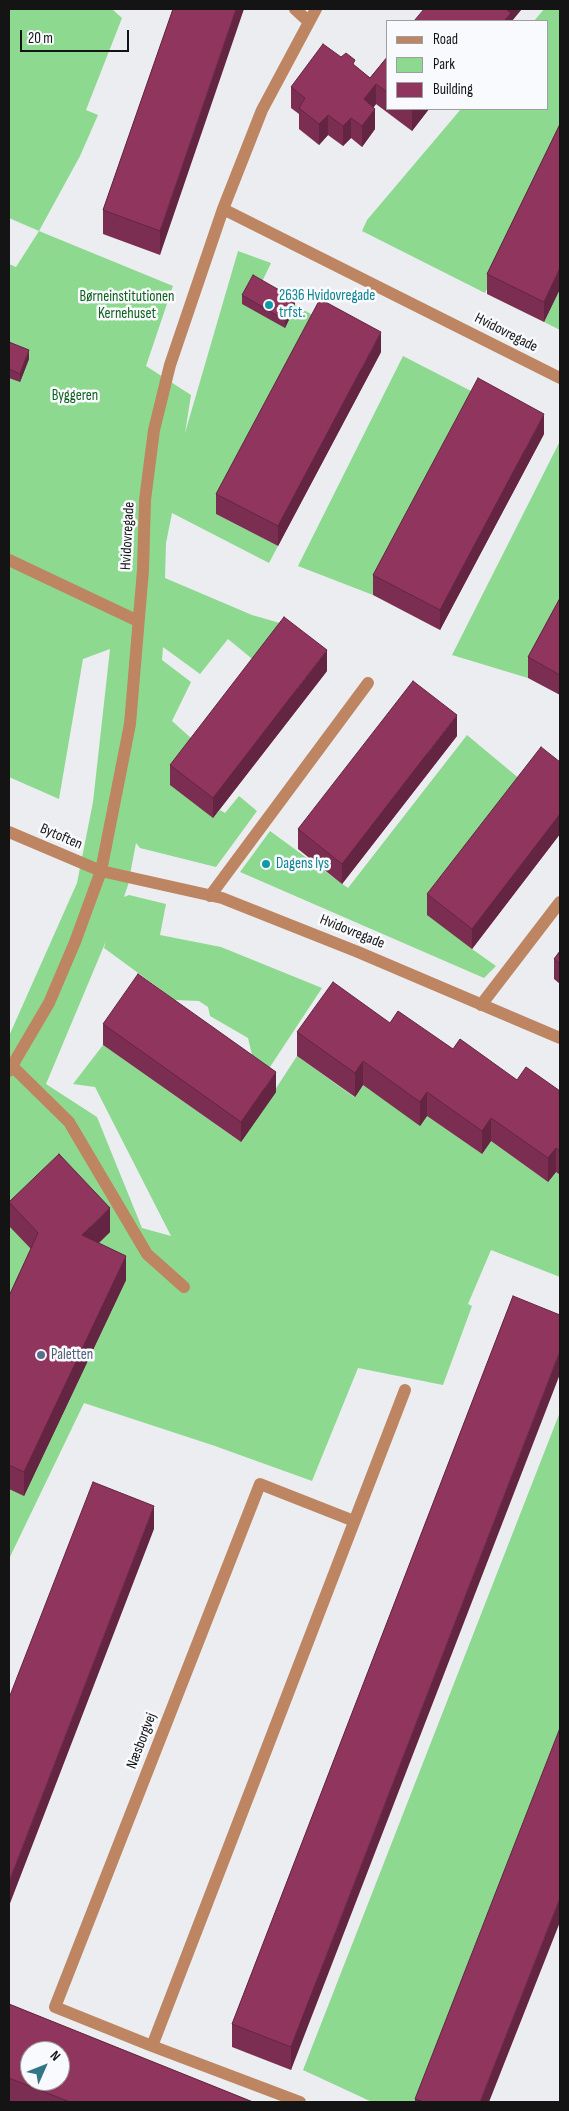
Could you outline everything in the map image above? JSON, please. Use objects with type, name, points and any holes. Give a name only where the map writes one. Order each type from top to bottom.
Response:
[{"type":"street","points":[[295,9],[308,21]]},
{"type":"street","name":"Hvidovregade","points":[[10,1068],[49,1003],[75,942],[101,872],[130,724],[143,570],[145,500],[154,430],[170,365],[223,209],[262,110],[316,9]]},
{"type":"street","name":"Hvidovregade","points":[[223,209],[560,378]]},
{"type":"street","points":[[9,560],[138,621]]},
{"type":"street","points":[[210,896],[368,683]]},
{"type":"street","name":"Bytoften","points":[[9,832],[101,872]]},
{"type":"street","name":"Hvidovregade","points":[[101,872],[222,898],[358,952],[560,1038]]},
{"type":"street","points":[[481,1005],[560,902]]},
{"type":"street","points":[[10,1068],[69,1122],[147,1254],[184,1287]]},
{"type":"street","points":[[152,2046],[406,1390]]},
{"type":"street","name":"Næsborgvej","points":[[300,2102],[55,2007],[260,1484],[354,1521]]},
{"type":"green space","points":[[9,9],[112,9],[122,18],[86,110],[98,115],[80,156],[39,231],[9,218]]},
{"type":"green space","points":[[544,9],[560,9],[560,143],[485,293],[362,231],[367,220],[460,110],[549,110],[549,20],[535,20]]},
{"type":"green space","points":[[39,231],[173,286],[146,366],[191,395],[185,433],[238,251],[271,263],[260,286],[320,319],[216,514],[278,546],[269,563],[172,513],[166,543],[165,578],[252,615],[294,627],[262,667],[228,639],[200,674],[163,647],[162,660],[191,682],[172,721],[200,746],[213,818],[220,810],[225,813],[239,796],[257,811],[216,867],[140,848],[136,843],[124,897],[129,895],[166,904],[160,935],[221,947],[322,988],[268,1070],[253,1059],[248,1038],[210,1016],[208,1007],[199,1001],[175,1000],[104,948],[106,941],[46,1084],[97,1117],[142,1228],[171,1236],[95,1087],[73,1084],[103,1045],[241,1142],[297,1056],[354,1097],[363,1085],[420,1125],[427,1116],[482,1154],[491,1141],[548,1182],[556,1172],[560,1175],[560,1277],[491,1250],[468,1304],[472,1306],[443,1385],[358,1368],[312,1481],[215,1446],[84,1403],[9,1559],[9,1036],[77,883],[93,802],[110,649],[83,659],[59,799],[9,777],[9,264],[16,267]]},
{"type":"green space","points":[[560,289],[560,330],[544,322]]},
{"type":"green space","points":[[403,356],[475,393],[373,595],[298,566]]},
{"type":"green space","points":[[560,441],[560,616],[528,678],[452,655]]},
{"type":"green space","points":[[467,735],[527,785],[472,949],[496,966],[484,978],[240,872],[270,831],[348,888]]},
{"type":"green space","points":[[560,1412],[560,1752],[423,2102],[372,2102],[303,2070]]},
{"type":"building","points":[[173,9],[236,9],[160,231],[103,210]]},
{"type":"building","points":[[424,9],[506,9],[511,13],[505,20],[415,20]]},
{"type":"building","points":[[323,44],[341,57],[346,53],[355,60],[353,64],[370,78],[386,58],[386,92],[376,84],[364,99],[375,109],[362,126],[351,118],[343,126],[328,115],[319,124],[299,108],[305,98],[291,87]]},
{"type":"building","points":[[560,124],[560,268],[544,302],[487,274]]},
{"type":"building","name":"2636 Hvidovregade trfst.","points":[[253,275],[295,299],[285,320],[242,295]]},
{"type":"building","points":[[320,299],[381,332],[278,526],[216,494]]},
{"type":"building","points":[[9,342],[29,350],[20,374],[9,369]]},
{"type":"building","points":[[478,378],[544,414],[440,610],[373,575]]},
{"type":"building","points":[[560,598],[560,675],[528,657]]},
{"type":"building","points":[[284,617],[327,650],[213,798],[170,765]]},
{"type":"building","points":[[413,681],[457,715],[342,864],[298,829]]},
{"type":"building","points":[[541,747],[560,762],[560,814],[472,929],[427,894]]},
{"type":"building","points":[[560,951],[560,964],[554,959]]},
{"type":"building","points":[[138,974],[276,1072],[241,1122],[103,1024]]},
{"type":"building","points":[[333,982],[390,1023],[398,1011],[453,1049],[460,1039],[517,1080],[526,1067],[560,1091],[560,1151],[556,1148],[548,1158],[491,1118],[482,1131],[427,1092],[420,1102],[363,1061],[355,1073],[297,1032]]},
{"type":"building","points":[[59,1154],[110,1208],[82,1235],[126,1256],[24,1472],[9,1465],[9,1296],[38,1233],[9,1202]]},
{"type":"building","points":[[513,1296],[560,1315],[560,1351],[291,2047],[232,2024]]},
{"type":"building","points":[[93,1482],[154,1506],[9,1882],[9,1698]]},
{"type":"building","points":[[560,1728],[560,1898],[480,2102],[424,2102],[415,2099]]},
{"type":"building","points":[[9,2004],[253,2102],[70,2102],[42,2091],[70,2091],[70,2041],[20,2041],[20,2082],[9,2078]]},
{"type":"place","name":"2636 Hvidovregade trfst.","points":[[269,305]]},
{"type":"place","name":"Dagens lys","points":[[266,864]]},
{"type":"place","name":"Paletten","points":[[41,1355]]},
{"type":"park label","name":"Børneinstitutionen Kernehuset","points":[[127,306]]},
{"type":"park label","name":"Byggeren","points":[[75,396]]}]
